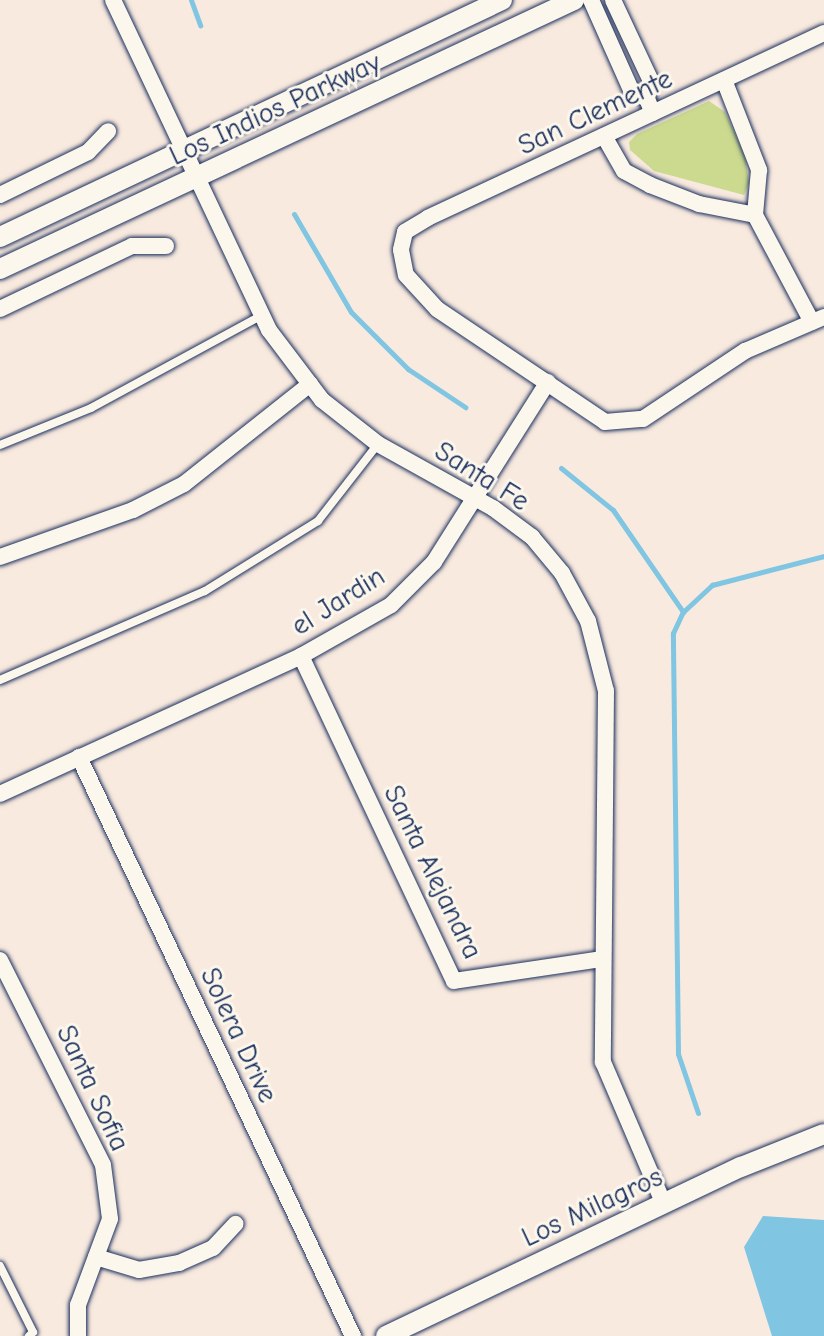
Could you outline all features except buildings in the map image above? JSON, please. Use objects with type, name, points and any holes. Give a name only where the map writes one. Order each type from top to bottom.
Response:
[{"type":"street","name":"Santa Fe","points":[[113,0],[262,315],[310,384],[378,444],[476,499],[532,537],[562,573],[588,621],[606,691],[601,959],[603,1062],[664,1204]]},
{"type":"street","name":"Los Indios Parkway","points":[[0,237],[502,0]]},
{"type":"street","name":"Los Indios Parkway","points":[[0,269],[574,0]]},
{"type":"street","points":[[591,0],[631,90],[650,106]]},
{"type":"street","points":[[613,0],[651,81],[650,106]]},
{"type":"street","name":"San Clemente","points":[[548,382],[437,309],[406,275],[401,250],[405,232],[428,218],[604,136],[650,106],[724,80],[824,33]]},
{"type":"street","points":[[548,382],[605,422],[625,423],[643,419],[745,351],[818,320],[755,215],[759,170],[748,129],[724,80]]},
{"type":"street","points":[[0,195],[88,152],[108,131]]},
{"type":"street","points":[[604,136],[624,171],[650,185],[699,204],[755,215]]},
{"type":"street","points":[[0,309],[132,246],[166,246]]},
{"type":"street","name":"el Jardin","points":[[0,794],[301,656],[391,605],[434,562],[548,382]]},
{"type":"street","points":[[0,557],[133,510],[184,484],[310,384]]},
{"type":"street","name":"Santa Alejandra","points":[[301,656],[454,981],[601,959]]},
{"type":"street","name":"Solera Drive","points":[[79,757],[353,1336]]},
{"type":"street","name":"Santa Sofia","points":[[1,960],[103,1165],[110,1219],[78,1305],[78,1336]]},
{"type":"street","name":"Los Milagros","points":[[386,1336],[664,1204],[824,1134]]},
{"type":"street","points":[[96,1257],[139,1270],[179,1263],[213,1248],[235,1224]]},
{"type":"lane","points":[[0,445],[91,408],[262,315]]},
{"type":"lane","points":[[0,680],[205,591],[318,521],[378,444]]},
{"type":"lane","points":[[0,1266],[33,1332],[29,1336]]},
{"type":"green space","points":[[709,101],[725,112],[745,156],[749,183],[744,195],[654,171],[630,150],[629,142],[637,134]]},
{"type":"water","points":[[763,1216],[824,1220],[824,1336],[772,1336],[744,1247]]},
{"type":"waterway","points":[[191,0],[200,25]]},
{"type":"waterway","points":[[294,214],[351,312],[408,369],[465,407]]},
{"type":"waterway","points":[[561,468],[613,510],[683,612]]},
{"type":"waterway","points":[[698,1113],[678,1054],[673,633],[683,612],[712,585],[824,556]]}]
